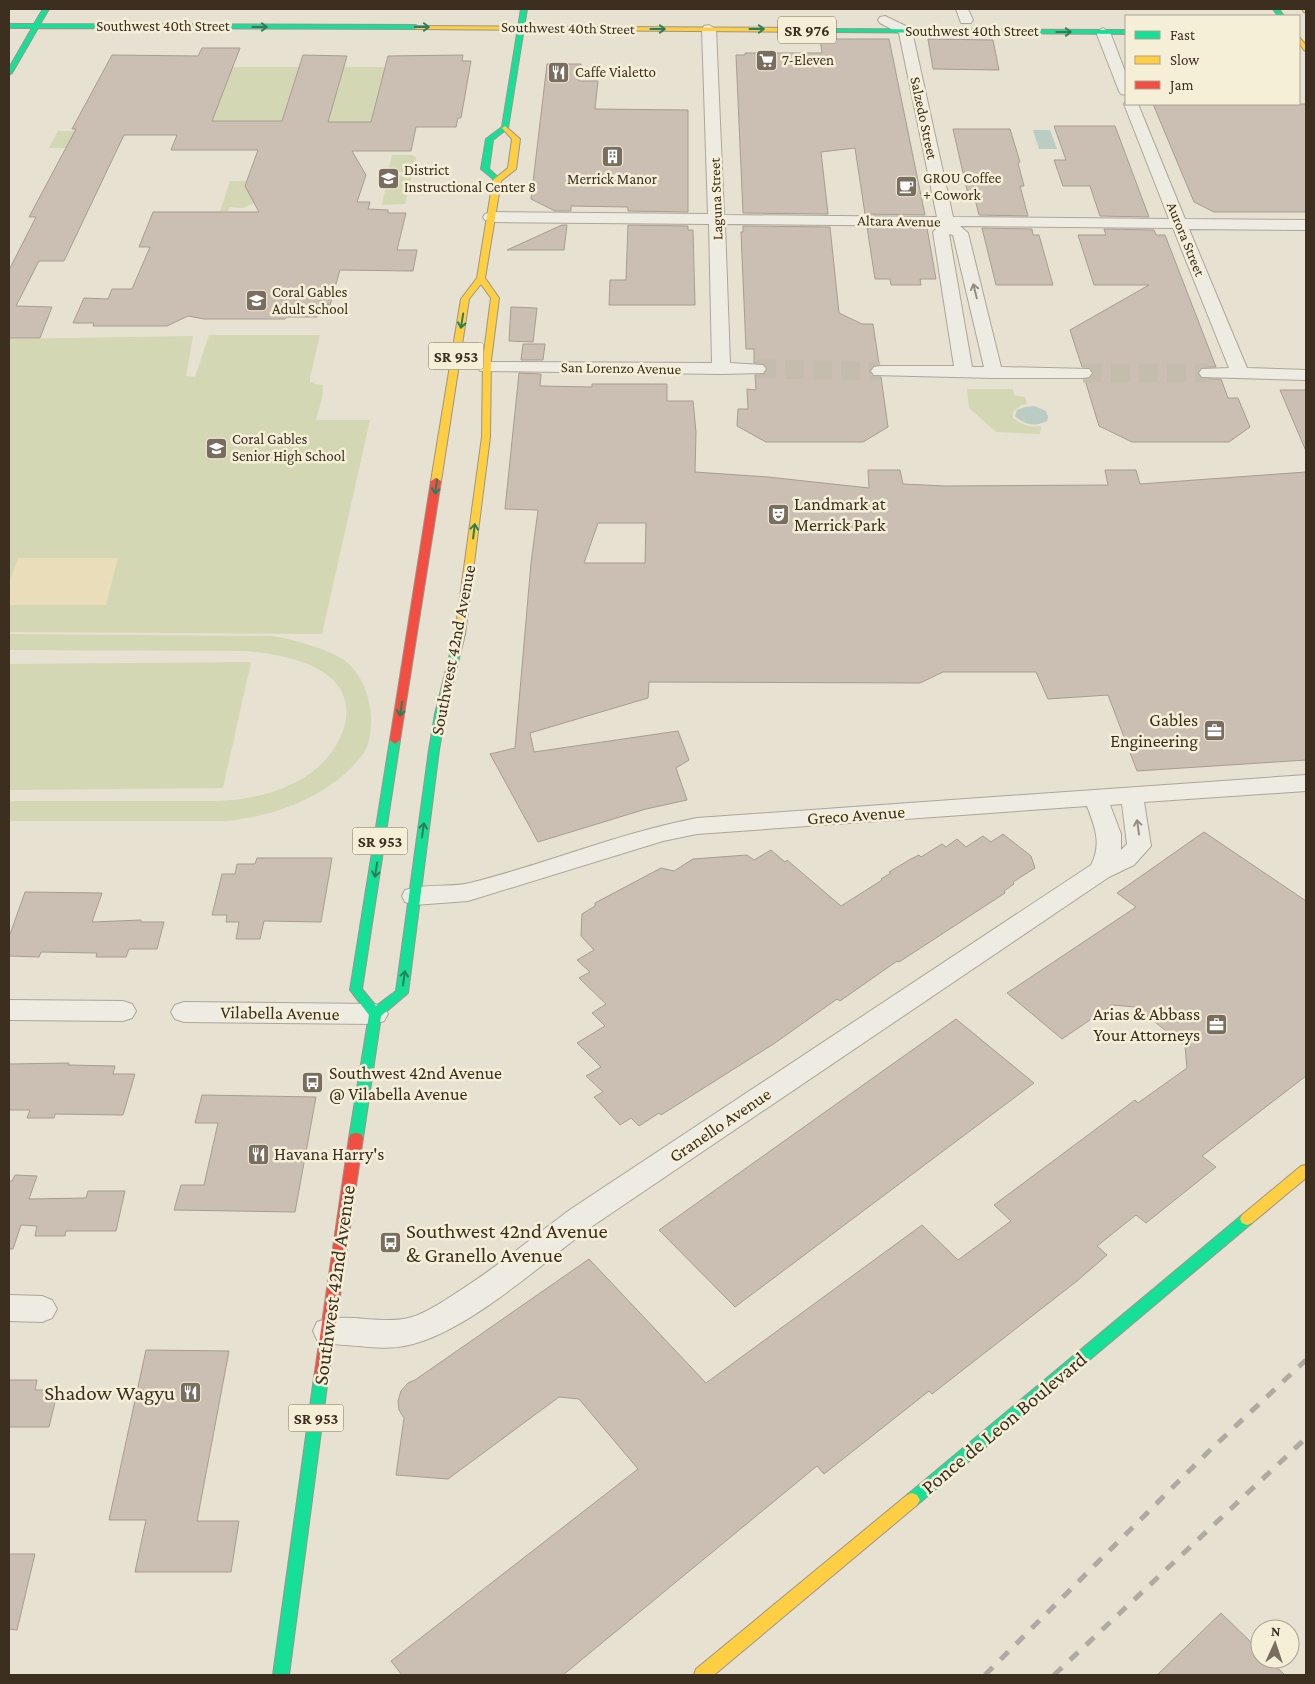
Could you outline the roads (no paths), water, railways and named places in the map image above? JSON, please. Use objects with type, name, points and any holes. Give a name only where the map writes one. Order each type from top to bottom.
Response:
[{"type":"main road","name":"Southwest 40th Street","points":[[9,15],[44,12],[885,20],[964,14],[1071,20]]},
{"type":"main road","points":[[9,73],[44,12]]},
{"type":"main road","name":"Southwest 40th Street","points":[[9,26],[522,17],[708,29],[1125,32]]},
{"type":"main road","points":[[505,128],[516,140],[512,169],[497,180],[485,169],[490,139],[505,128],[522,17]]},
{"type":"main road","name":"SR 953","points":[[375,1014],[356,990],[413,661],[465,299],[481,278],[497,180]]},
{"type":"main road","name":"Southwest 42nd Avenue","points":[[281,1675],[328,1331],[375,1014],[402,993],[436,740],[449,661],[468,579],[486,437],[486,367],[495,298],[481,278]]},
{"type":"main road","name":"Ponce de Leon Boulevard","points":[[702,1675],[1306,1170]]},
{"type":"street","points":[[885,20],[905,31]]},
{"type":"street","name":"Laguna Street","points":[[708,29],[722,369]]},
{"type":"street","name":"Salzedo Street","points":[[905,31],[948,224],[960,233],[994,373]]},
{"type":"street","points":[[1103,32],[1125,88]]},
{"type":"street","name":"Aurora Street","points":[[1132,105],[1240,374]]},
{"type":"street","name":"Altara Avenue","points":[[491,218],[717,219],[948,224],[1306,225]]},
{"type":"street","name":"Salzedo Street","points":[[948,224],[941,232],[964,372]]},
{"type":"street","points":[[956,322],[982,323]]},
{"type":"street","name":"San Lorenzo Avenue","points":[[486,367],[757,369]]},
{"type":"street","points":[[880,371],[1083,373]]},
{"type":"street","points":[[1208,374],[1306,375]]},
{"type":"street","name":"Greco Avenue","points":[[414,896],[468,892],[662,833],[688,828],[1306,783]]},
{"type":"street","name":"Granello Avenue","points":[[328,1331],[400,1333],[441,1318],[507,1274],[581,1218],[1100,871],[1126,859],[1139,846],[1136,815],[1131,795]]},
{"type":"street","points":[[1095,798],[1110,837],[1108,858],[1100,871]]},
{"type":"street","points":[[9,1010],[123,1011]]},
{"type":"street","name":"Vilabella Avenue","points":[[184,1012],[375,1014]]},
{"type":"street","points":[[9,1308],[42,1309]]},
{"type":"tunnel","points":[[757,369],[880,371]]},
{"type":"tunnel","points":[[1083,373],[1208,373]]},
{"type":"railway","points":[[985,1675],[1208,1452],[1306,1360]]},
{"type":"railway","points":[[1054,1675],[1306,1438]]},
{"type":"place","name":"7-Eleven","points":[[766,60]]},
{"type":"place","name":"Caffe Vialetto","points":[[559,72]]},
{"type":"place","name":"Merrick Manor","points":[[612,156]]},
{"type":"place","name":"District Instructional Center 8","points":[[388,179]]},
{"type":"place","name":"GROU Coffee + Cowork","points":[[907,187]]},
{"type":"place","name":"Coral Gables Adult School","points":[[256,301]]},
{"type":"place","name":"Coral Gables Senior High School","points":[[216,448]]},
{"type":"place","name":"Landmark at Merrick Park","points":[[778,514]]},
{"type":"place","name":"Gables Engineering","points":[[1214,730]]},
{"type":"place","name":"Arias & Abbass Your Attorneys","points":[[1216,1024]]},
{"type":"place","name":"Southwest 42nd Avenue @ Vilabella Avenue","points":[[313,1083]]},
{"type":"place","name":"Havana Harry's","points":[[258,1154]]},
{"type":"place","name":"Southwest 42nd Avenue & Granello Avenue","points":[[390,1243]]},
{"type":"place","name":"Shadow Wagyu","points":[[191,1393]]}]
